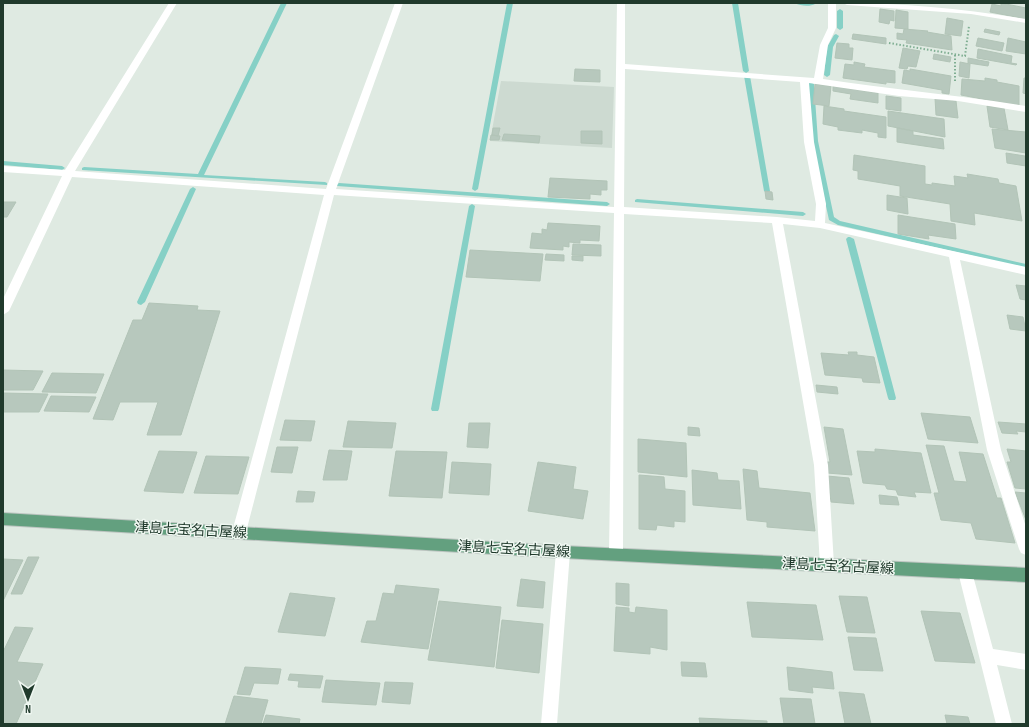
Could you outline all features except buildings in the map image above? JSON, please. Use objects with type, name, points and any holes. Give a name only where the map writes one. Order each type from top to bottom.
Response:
[{"type":"main road","name":"津島七宝名古屋線","points":[[3,519],[564,552],[1026,575]]},
{"type":"street","points":[[3,312],[68,174],[172,3]]},
{"type":"street","points":[[239,532],[330,192],[399,3]]},
{"type":"street","points":[[616,554],[621,3]]},
{"type":"street","points":[[818,81],[824,45],[832,28],[832,3]]},
{"type":"street","points":[[847,3],[971,12],[1026,21]]},
{"type":"street","points":[[969,3],[971,12]]},
{"type":"street","points":[[620,66],[804,78],[899,93],[955,98],[1026,109]]},
{"type":"street","points":[[804,78],[809,142],[821,204],[820,225]]},
{"type":"street","points":[[3,169],[330,192],[777,220],[820,225],[1026,271]]},
{"type":"street","points":[[777,220],[821,465],[827,565]]},
{"type":"street","points":[[954,256],[994,450],[1026,549]]},
{"type":"street","points":[[549,724],[564,552]]},
{"type":"street","points":[[965,572],[1004,724]]},
{"type":"street","points":[[986,656],[1026,662]]},
{"type":"path","points":[[890,43],[965,56],[971,12]]},
{"type":"path","points":[[955,55],[955,98]]},
{"type":"shaded area","points":[[501,81],[614,87],[612,148],[490,141]]},
{"type":"waterway","points":[[200,176],[284,3]]},
{"type":"waterway","points":[[475,189],[510,3]]},
{"type":"waterway","points":[[735,3],[746,71]]},
{"type":"waterway","points":[[798,3],[812,4]]},
{"type":"waterway","points":[[840,11],[840,28]]},
{"type":"waterway","points":[[827,75],[830,47],[836,36]]},
{"type":"waterway","points":[[747,76],[767,191]]},
{"type":"waterway","points":[[811,84],[815,141],[831,218],[838,223],[1026,266]]},
{"type":"waterway","points":[[3,163],[62,168]]},
{"type":"waterway","points":[[84,169],[325,184]]},
{"type":"waterway","points":[[339,185],[607,204]]},
{"type":"waterway","points":[[141,302],[193,189]]},
{"type":"waterway","points":[[637,201],[803,214]]},
{"type":"waterway","points":[[435,409],[472,206]]},
{"type":"waterway","points":[[850,239],[892,398]]}]
